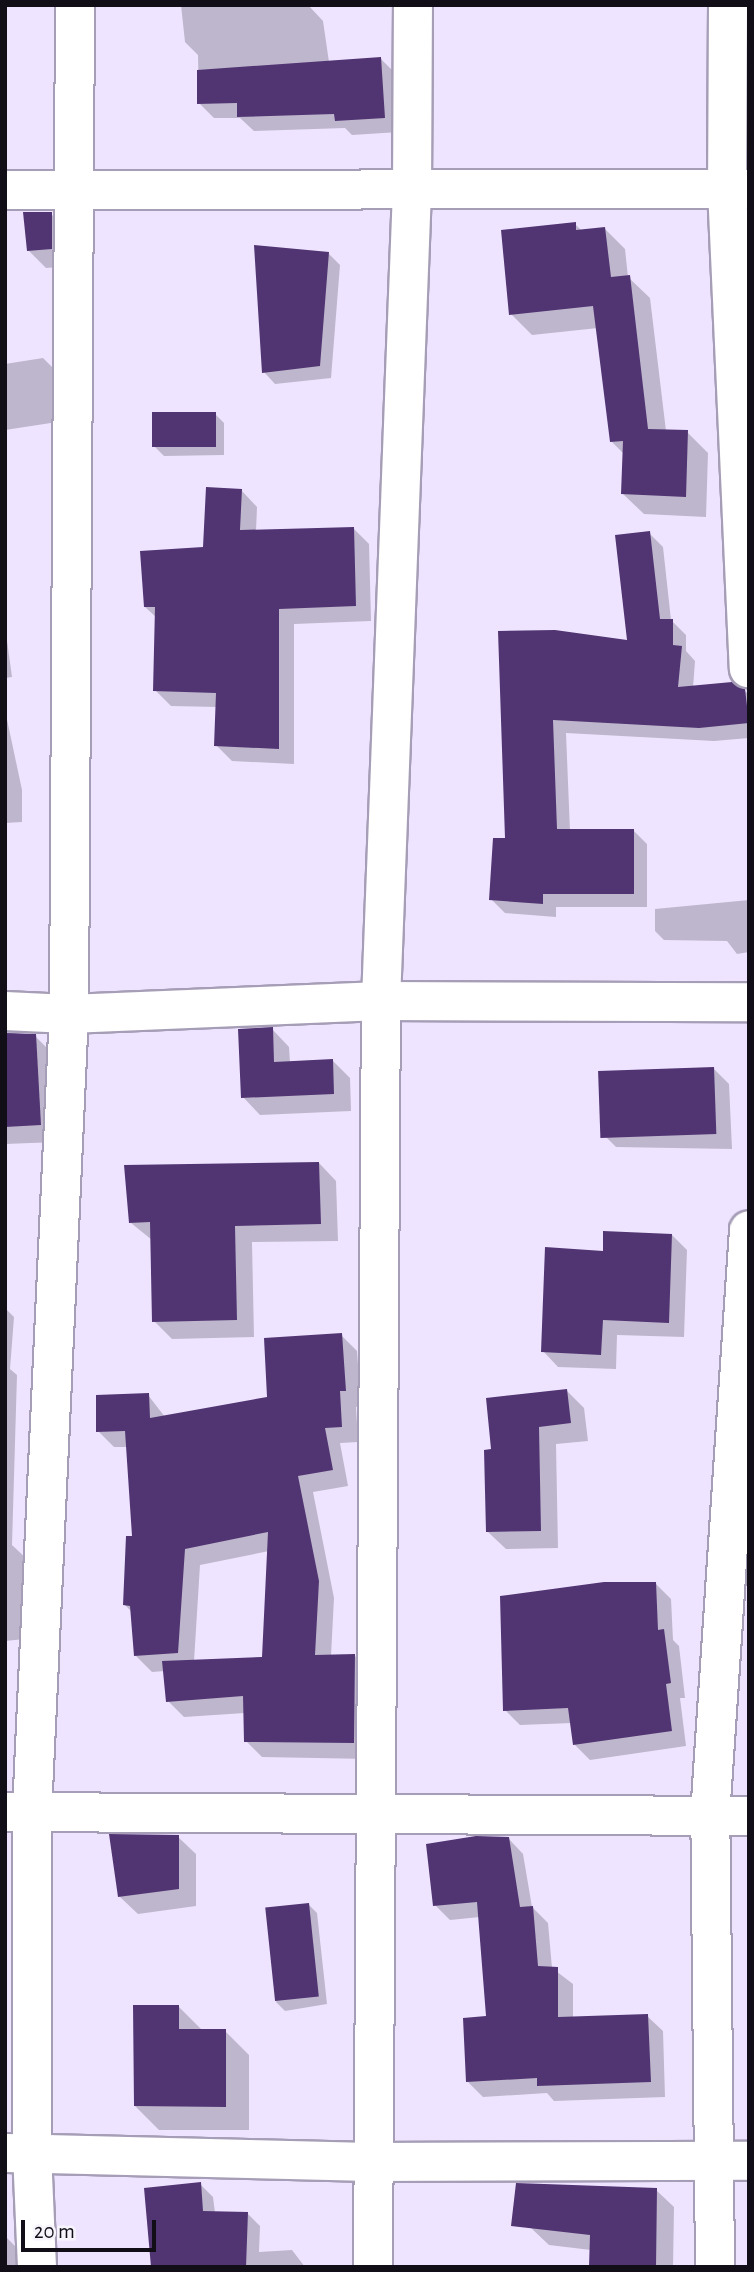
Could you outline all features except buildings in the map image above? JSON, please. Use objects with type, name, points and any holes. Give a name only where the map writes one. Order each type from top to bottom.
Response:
[{"type":"street","points":[[37,2267],[18,2153],[19,1812],[69,1014],[75,5]]},
{"type":"street","points":[[373,2267],[370,2162],[381,1002],[412,190],[413,5]]},
{"type":"street","points":[[728,5],[738,189],[749,668]]},
{"type":"street","points":[[5,190],[738,189]]},
{"type":"street","points":[[5,1011],[69,1014],[381,1002],[749,1002]]},
{"type":"street","points":[[715,2267],[731,2160],[710,1816],[749,1230]]},
{"type":"street","points":[[19,1812],[749,1816]]},
{"type":"street","points":[[18,2153],[370,2162],[731,2160]]}]
